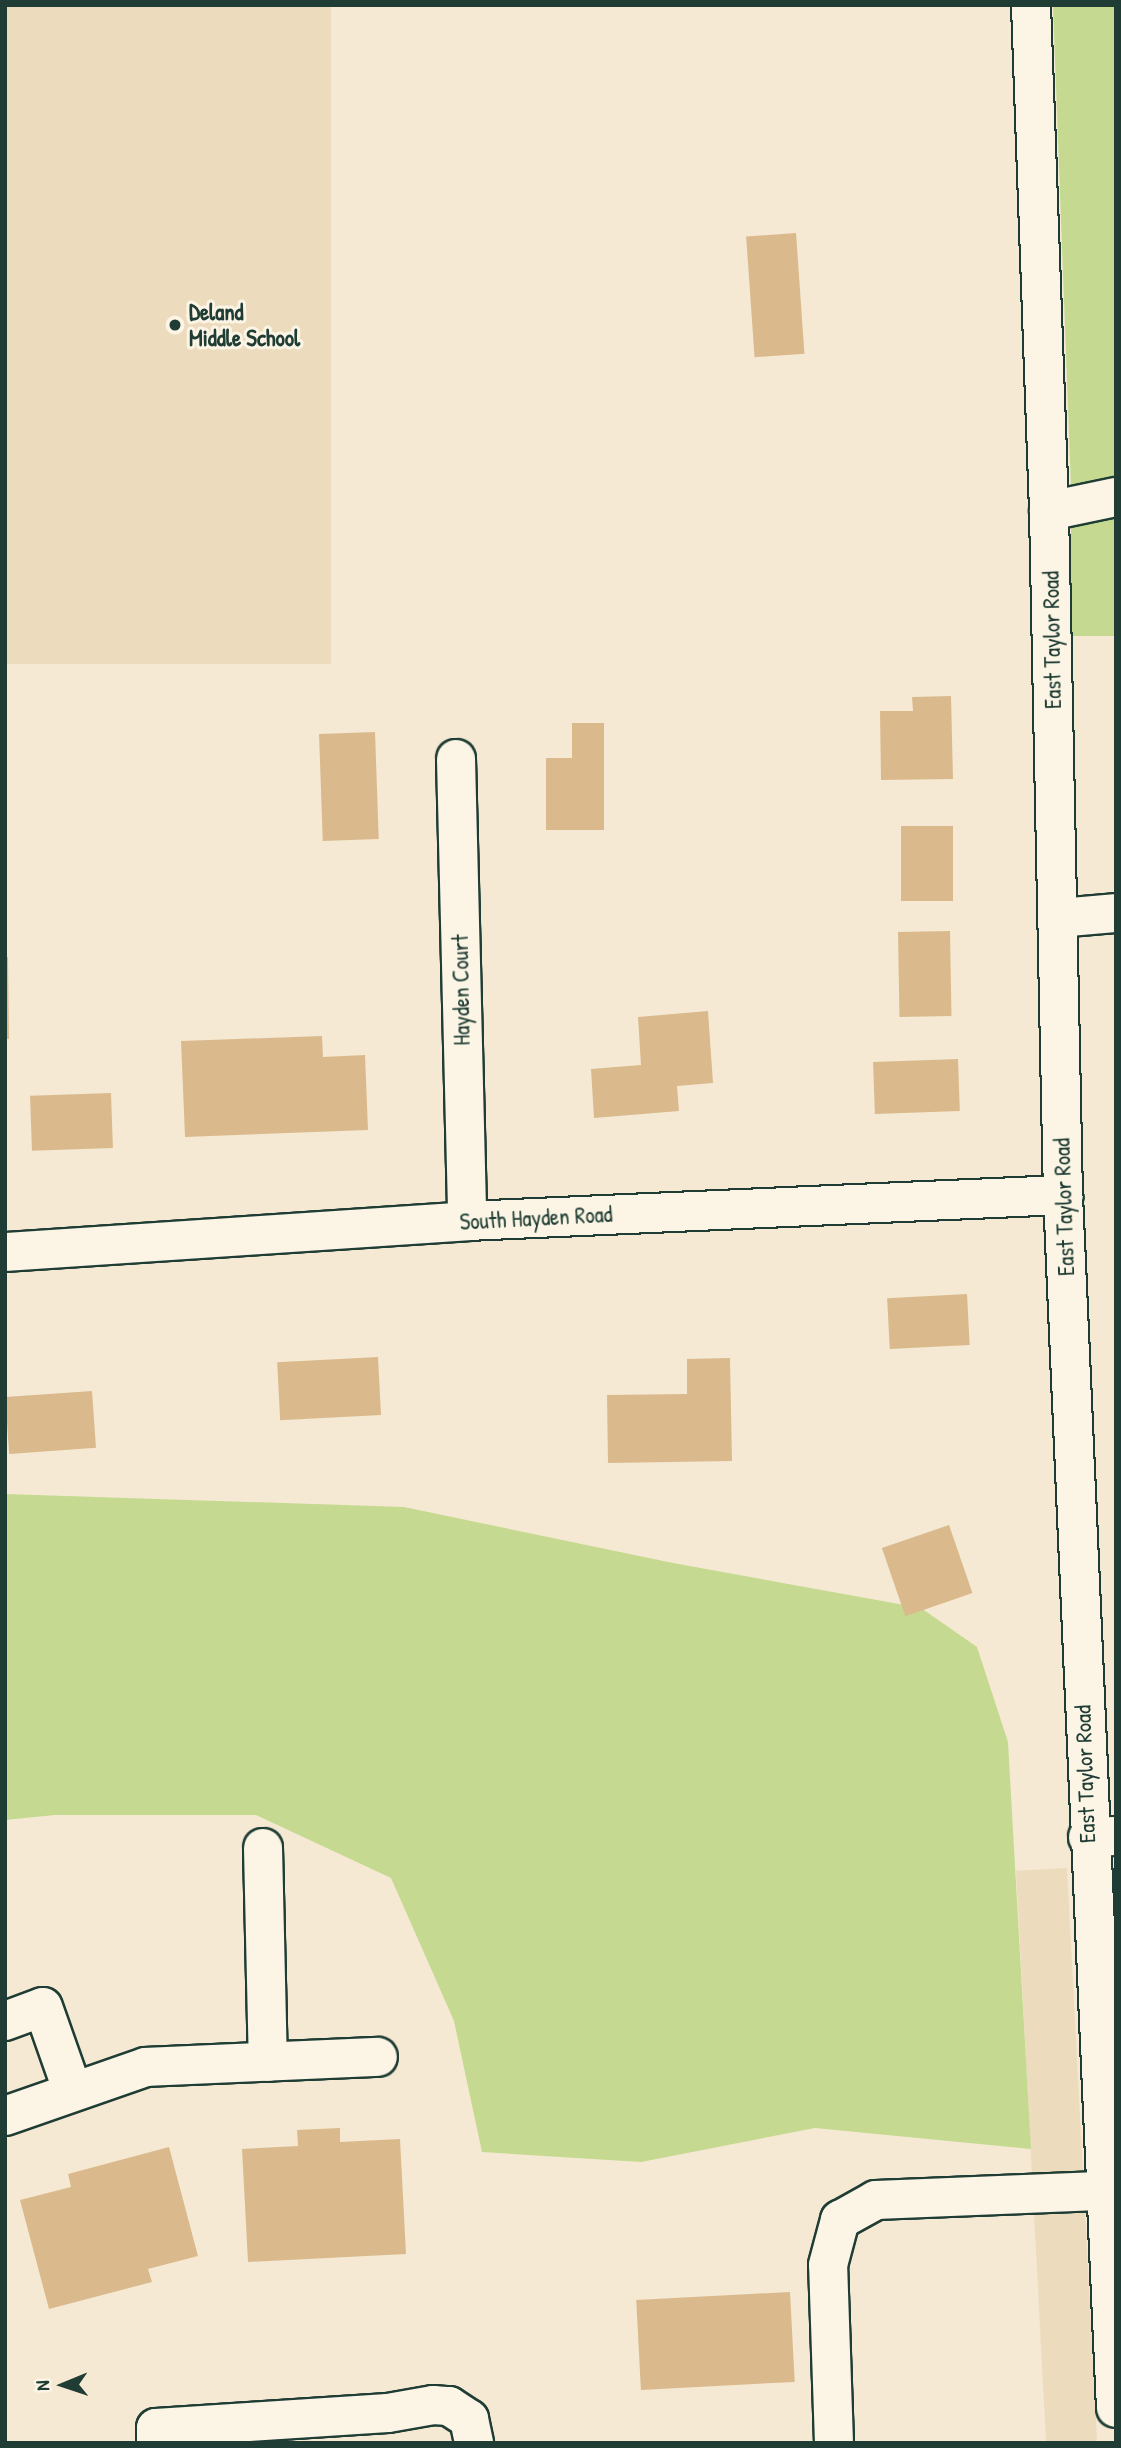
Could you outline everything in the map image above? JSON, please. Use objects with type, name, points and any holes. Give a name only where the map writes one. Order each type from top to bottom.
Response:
[{"type":"main road","name":"East Taylor Road","points":[[1031,5],[1049,511],[1063,1195],[1102,1837],[1116,2408]]},
{"type":"main road","points":[[1049,511],[1116,497]]},
{"type":"main road","name":"Hayden Court","points":[[456,759],[467,1221]]},
{"type":"main road","points":[[1059,918],[1116,913]]},
{"type":"main road","name":"South Hayden Road","points":[[8,1252],[467,1221],[1063,1195]]},
{"type":"main road","points":[[263,1848],[268,2062]]},
{"type":"main road","points":[[5,2021],[43,2007],[73,2092]]},
{"type":"main road","points":[[5,2116],[146,2067],[379,2057]]},
{"type":"main road","points":[[834,2443],[828,2265],[840,2220],[876,2200],[1108,2167]]},
{"type":"main road","points":[[156,2443],[156,2428],[388,2413],[449,2406],[469,2419],[474,2443]]},
{"type":"shaded area","name":"Deland Middle School","points":[[5,5],[331,5],[331,664],[5,664]]},
{"type":"shaded area","points":[[1067,1868],[1097,2443],[1046,2443],[1016,1871]]},
{"type":"green space","points":[[1053,5],[1116,5],[1116,477],[1071,487]]},
{"type":"green space","points":[[1071,517],[1116,517],[1116,636],[1071,636]]},
{"type":"green space","points":[[5,1494],[404,1507],[673,1563],[921,1608],[977,1647],[1008,1742],[1031,2149],[815,2128],[641,2162],[482,2152],[454,2021],[391,1878],[256,1815],[55,1815],[5,1820]]},
{"type":"building","points":[[796,233],[804,354],[755,357],[746,236]]},
{"type":"building","points":[[951,696],[953,779],[881,780],[880,711],[913,711],[912,697]]},
{"type":"building","points":[[572,723],[604,723],[604,830],[546,830],[546,758],[572,758]]},
{"type":"building","points":[[375,732],[379,839],[323,841],[319,734]]},
{"type":"building","points":[[901,826],[953,826],[953,901],[901,901]]},
{"type":"building","points":[[950,931],[951,1016],[899,1017],[898,932]]},
{"type":"building","points":[[5,957],[8,957],[9,1039],[5,1039]]},
{"type":"building","points":[[708,1011],[713,1083],[677,1086],[679,1111],[594,1118],[591,1069],[641,1065],[638,1017]]},
{"type":"building","points":[[322,1036],[323,1057],[365,1055],[368,1130],[185,1137],[181,1041]]},
{"type":"building","points":[[958,1059],[960,1111],[875,1114],[873,1062]]},
{"type":"building","points":[[111,1093],[113,1148],[32,1151],[30,1096]]},
{"type":"building","points":[[967,1294],[970,1345],[890,1349],[887,1298]]},
{"type":"building","points":[[378,1357],[381,1415],[280,1420],[277,1362]]},
{"type":"building","points":[[730,1358],[732,1461],[608,1463],[607,1395],[687,1394],[687,1359]]},
{"type":"building","points":[[92,1391],[96,1448],[9,1454],[5,1397]]},
{"type":"building","points":[[949,1525],[972,1593],[905,1616],[882,1548]]},
{"type":"building","points":[[340,2128],[340,2142],[400,2139],[406,2254],[248,2262],[242,2149],[298,2146],[297,2130]]},
{"type":"building","points":[[169,2147],[198,2256],[148,2269],[152,2282],[49,2309],[20,2200],[71,2187],[68,2174]]},
{"type":"building","points":[[790,2292],[795,2382],[641,2390],[636,2300]]},
{"type":"place","name":"Deland Middle School","points":[[175,325]]}]
